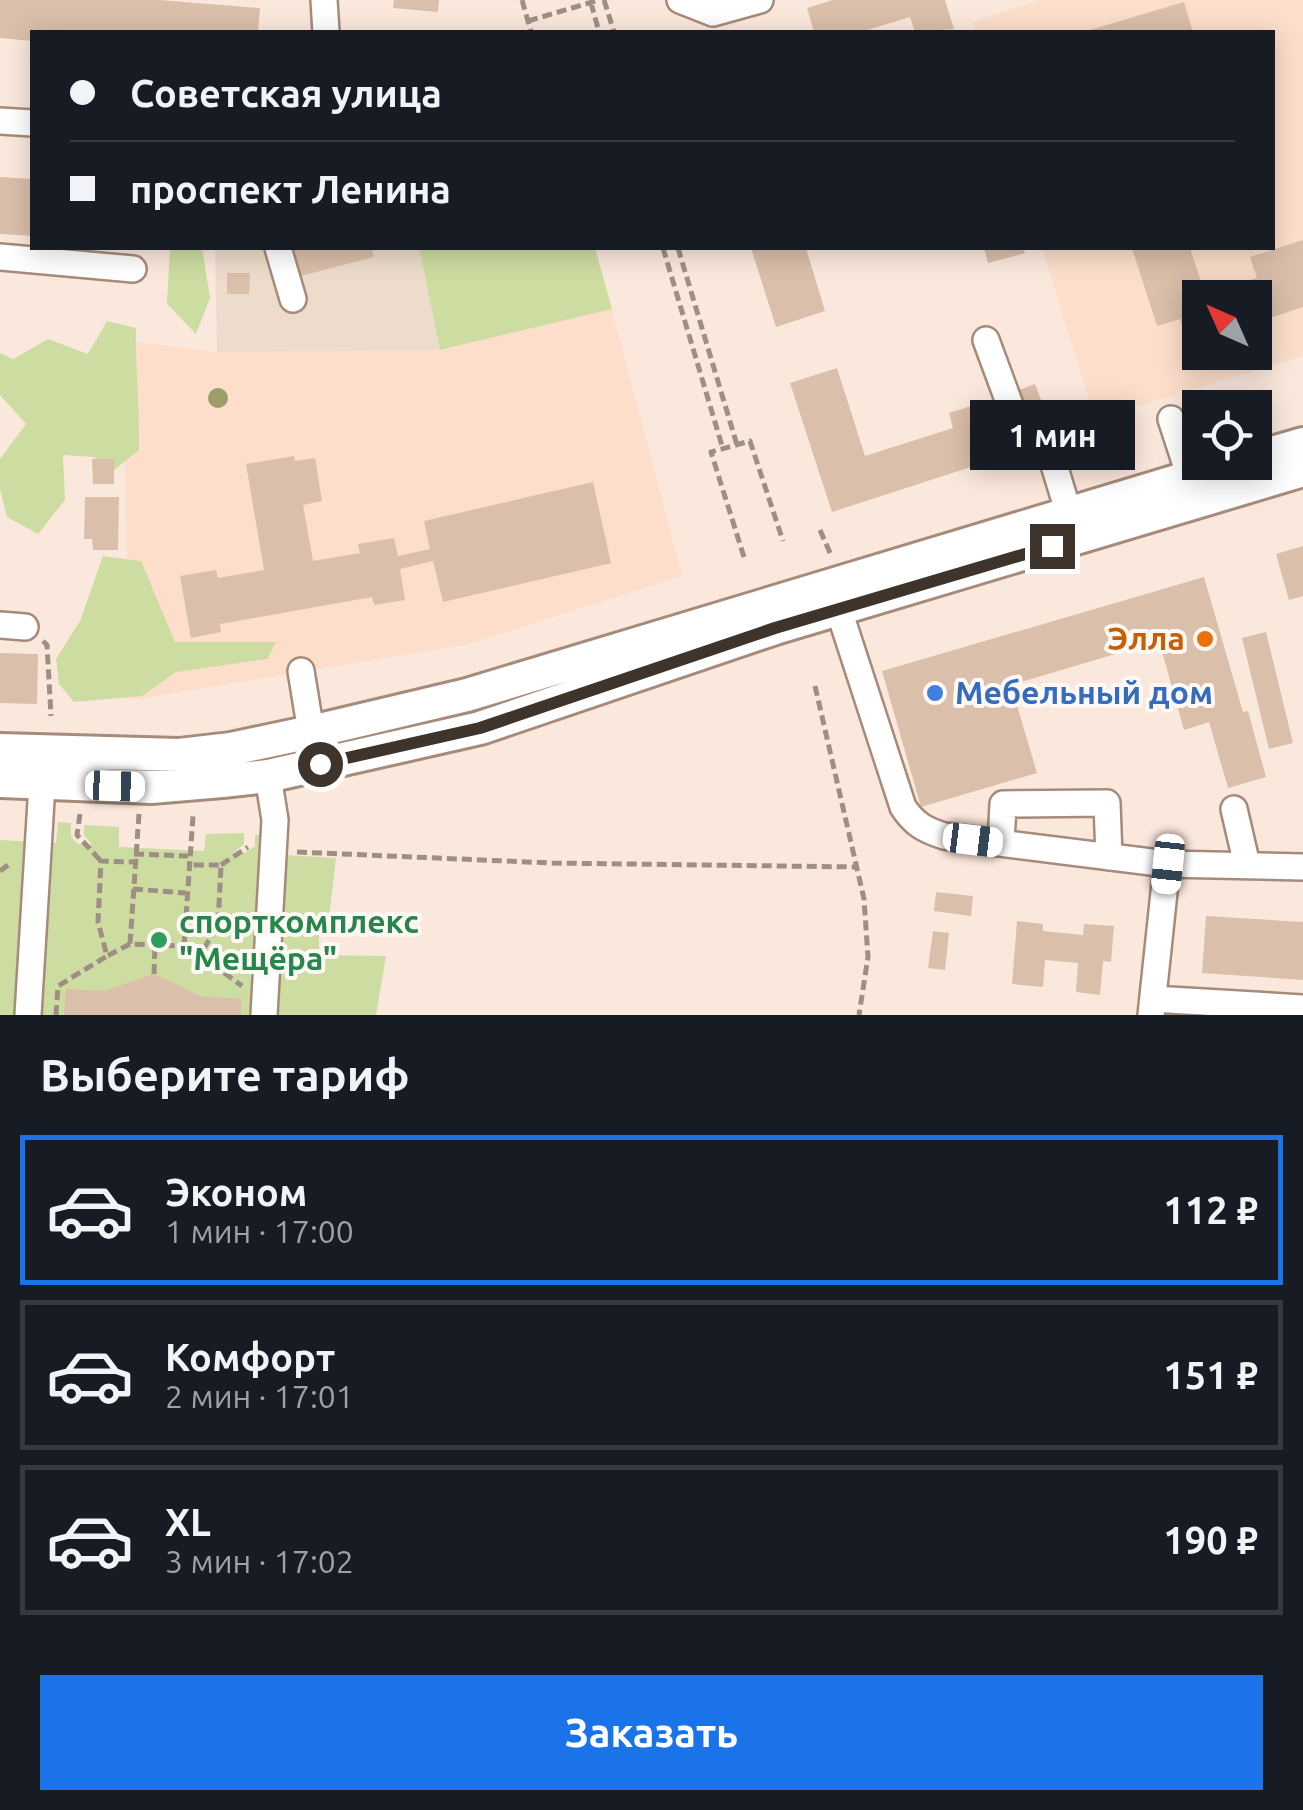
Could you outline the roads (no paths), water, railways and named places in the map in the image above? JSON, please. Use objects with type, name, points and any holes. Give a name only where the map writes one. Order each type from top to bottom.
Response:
[{"type":"main road","points":[[1272,453],[1303,444]]},
{"type":"main road","points":[[0,781],[152,787],[268,776],[480,728],[834,584],[1303,470]]},
{"type":"main road","points":[[0,750],[180,754],[230,749],[311,732],[467,695],[1182,479]]},
{"type":"street","points":[[324,0],[326,30]]},
{"type":"street","points":[[680,0],[713,13],[760,0]]},
{"type":"street","points":[[0,120],[30,124]]},
{"type":"street","points":[[279,250],[292,299]]},
{"type":"street","points":[[0,257],[133,269]]},
{"type":"street","points":[[986,340],[1024,443],[1051,455],[1069,514]]},
{"type":"street","points":[[1172,419],[1182,451]]},
{"type":"street","points":[[834,584],[903,807],[912,821],[944,836],[1168,864],[1303,867]]},
{"type":"street","points":[[302,672],[311,732]]},
{"type":"street","points":[[258,1004],[275,820],[268,776]]},
{"type":"street","points":[[28,1015],[42,784]]},
{"type":"street","points":[[1001,843],[1003,804],[1107,803],[1110,856]]},
{"type":"street","points":[[1234,810],[1248,865]]},
{"type":"street","points":[[1168,864],[1152,1007],[1303,1008]]},
{"type":"place","name":"Элла","points":[[1205,639]]},
{"type":"place","name":"Мебельный дом","points":[[935,693]]},
{"type":"place","name":"спорткомплекс \"Мещёра\"","points":[[159,940]]}]
